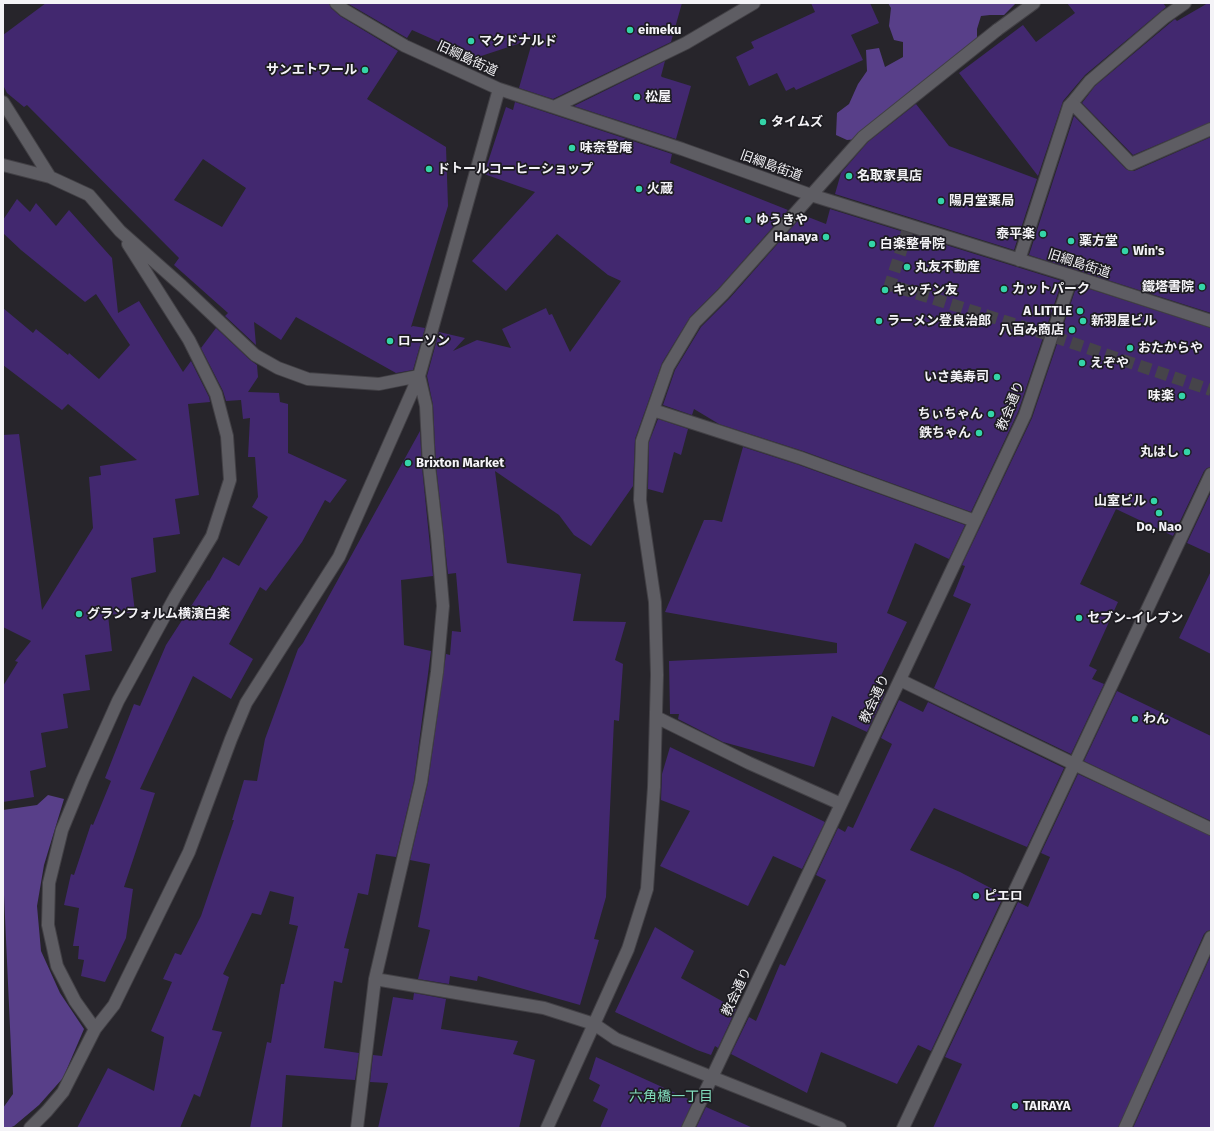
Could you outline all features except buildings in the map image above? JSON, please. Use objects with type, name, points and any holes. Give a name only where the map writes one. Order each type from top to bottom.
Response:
[{"type":"street","name":"旧綱島街道","points":[[336,3],[344,10],[405,46],[499,89],[556,106],[811,195],[1211,321]]},
{"type":"street","points":[[556,106],[686,44],[754,3]]},
{"type":"street","points":[[546,1128],[628,949],[647,889],[654,787],[657,675],[655,602],[640,500],[642,441],[668,367],[695,322],[723,294],[863,137],[997,30],[1034,3]]},
{"type":"street","points":[[1019,260],[1069,106],[1090,81],[1165,16],[1185,3]]},
{"type":"street","points":[[30,1128],[47,1112],[63,1092],[95,1028],[114,1005],[189,852],[246,702],[339,557],[419,376],[499,89]]},
{"type":"street","points":[[3,102],[50,177]]},
{"type":"street","points":[[1072,103],[1131,164],[1211,129]]},
{"type":"street","points":[[3,165],[50,177],[89,196],[120,231],[182,286],[255,355],[278,368],[308,379],[343,382],[379,384],[419,376]]},
{"type":"street","points":[[95,1028],[75,1001],[57,966],[48,925],[49,883],[62,830],[118,701],[175,597],[212,536],[230,480],[227,436],[216,394],[189,340],[120,231]]},
{"type":"street","name":"教会通り","points":[[688,1128],[1025,415],[1072,276]]},
{"type":"street","points":[[357,1128],[375,979],[421,782],[437,672],[443,606],[429,466],[426,406],[419,376]]},
{"type":"street","points":[[653,410],[801,458],[974,521]]},
{"type":"street","points":[[903,1128],[1211,474]]},
{"type":"street","points":[[900,680],[1211,828]]},
{"type":"street","points":[[656,717],[749,763],[841,804]]},
{"type":"street","points":[[1125,1128],[1211,937]]},
{"type":"street","points":[[375,979],[544,1008],[594,1024],[616,1039],[840,1128]]},
{"type":"shaded area","points":[[888,3],[1016,3],[1004,15],[981,16],[977,29],[977,39],[858,139],[847,140],[836,135],[837,113],[849,104],[858,84],[867,71],[866,50],[879,48],[885,67],[903,57],[903,42],[894,40],[889,26],[891,8]]},
{"type":"shaded area","points":[[48,795],[64,799],[44,865],[37,906],[41,951],[60,993],[84,1029],[63,1078],[39,1105],[14,1126],[3,1128],[3,1108],[13,1094],[3,873],[3,810],[37,805]]},
{"type":"tunnel","points":[[909,226],[890,285],[1052,336],[1211,390]]},
{"type":"place","name":"eimeku","points":[[630,30]]},
{"type":"place","name":"マクドナルド","points":[[471,41]]},
{"type":"place","name":"サンエトワール","points":[[365,70]]},
{"type":"place","name":"松屋","points":[[637,97]]},
{"type":"place","name":"タイムズ","points":[[763,122]]},
{"type":"place","name":"味奈登庵","points":[[572,148]]},
{"type":"place","name":"ドトールコーヒーショップ","points":[[429,169]]},
{"type":"place","name":"名取家具店","points":[[849,176]]},
{"type":"place","name":"火蔵","points":[[639,189]]},
{"type":"place","name":"陽月堂薬局","points":[[941,201]]},
{"type":"place","name":"ゆうきや","points":[[748,220]]},
{"type":"place","name":"泰平楽","points":[[1043,234]]},
{"type":"place","name":"Hanaya","points":[[826,237]]},
{"type":"place","name":"薬方堂","points":[[1071,241]]},
{"type":"place","name":"白楽整骨院","points":[[872,244]]},
{"type":"place","name":"Win's","points":[[1125,251]]},
{"type":"place","name":"丸友不動産","points":[[907,267]]},
{"type":"place","name":"鐵塔書院","points":[[1202,287]]},
{"type":"place","name":"カットパーク","points":[[1004,289]]},
{"type":"place","name":"キッチン友","points":[[885,290]]},
{"type":"place","name":"A LITTLE","points":[[1080,311]]},
{"type":"place","name":"ラーメン登良治郎","points":[[879,321]]},
{"type":"place","name":"新羽屋ビル","points":[[1083,321]]},
{"type":"place","name":"八百み商店","points":[[1072,330]]},
{"type":"place","name":"ローソン","points":[[390,341]]},
{"type":"place","name":"おたからや","points":[[1130,348]]},
{"type":"place","name":"えぞや","points":[[1082,363]]},
{"type":"place","name":"いさ美寿司","points":[[997,377]]},
{"type":"place","name":"味楽","points":[[1182,396]]},
{"type":"place","name":"ちぃちゃん","points":[[991,414]]},
{"type":"place","name":"鉄ちゃん","points":[[979,433]]},
{"type":"place","name":"丸はし","points":[[1187,452]]},
{"type":"place","name":"Brixton Market","points":[[408,463]]},
{"type":"place","name":"山室ビル","points":[[1154,501]]},
{"type":"place","name":"Do, Nao","points":[[1159,513]]},
{"type":"place","name":"グランフォルム横濱白楽","points":[[79,614]]},
{"type":"place","name":"セブン-イレブン","points":[[1079,618]]},
{"type":"place","name":"わん","points":[[1135,719]]},
{"type":"place","name":"ピエロ","points":[[976,896]]},
{"type":"place","name":"TAIRAYA","points":[[1015,1106]]},
{"type":"district","name":"六角橋一丁目","points":[[671,1097]]}]
